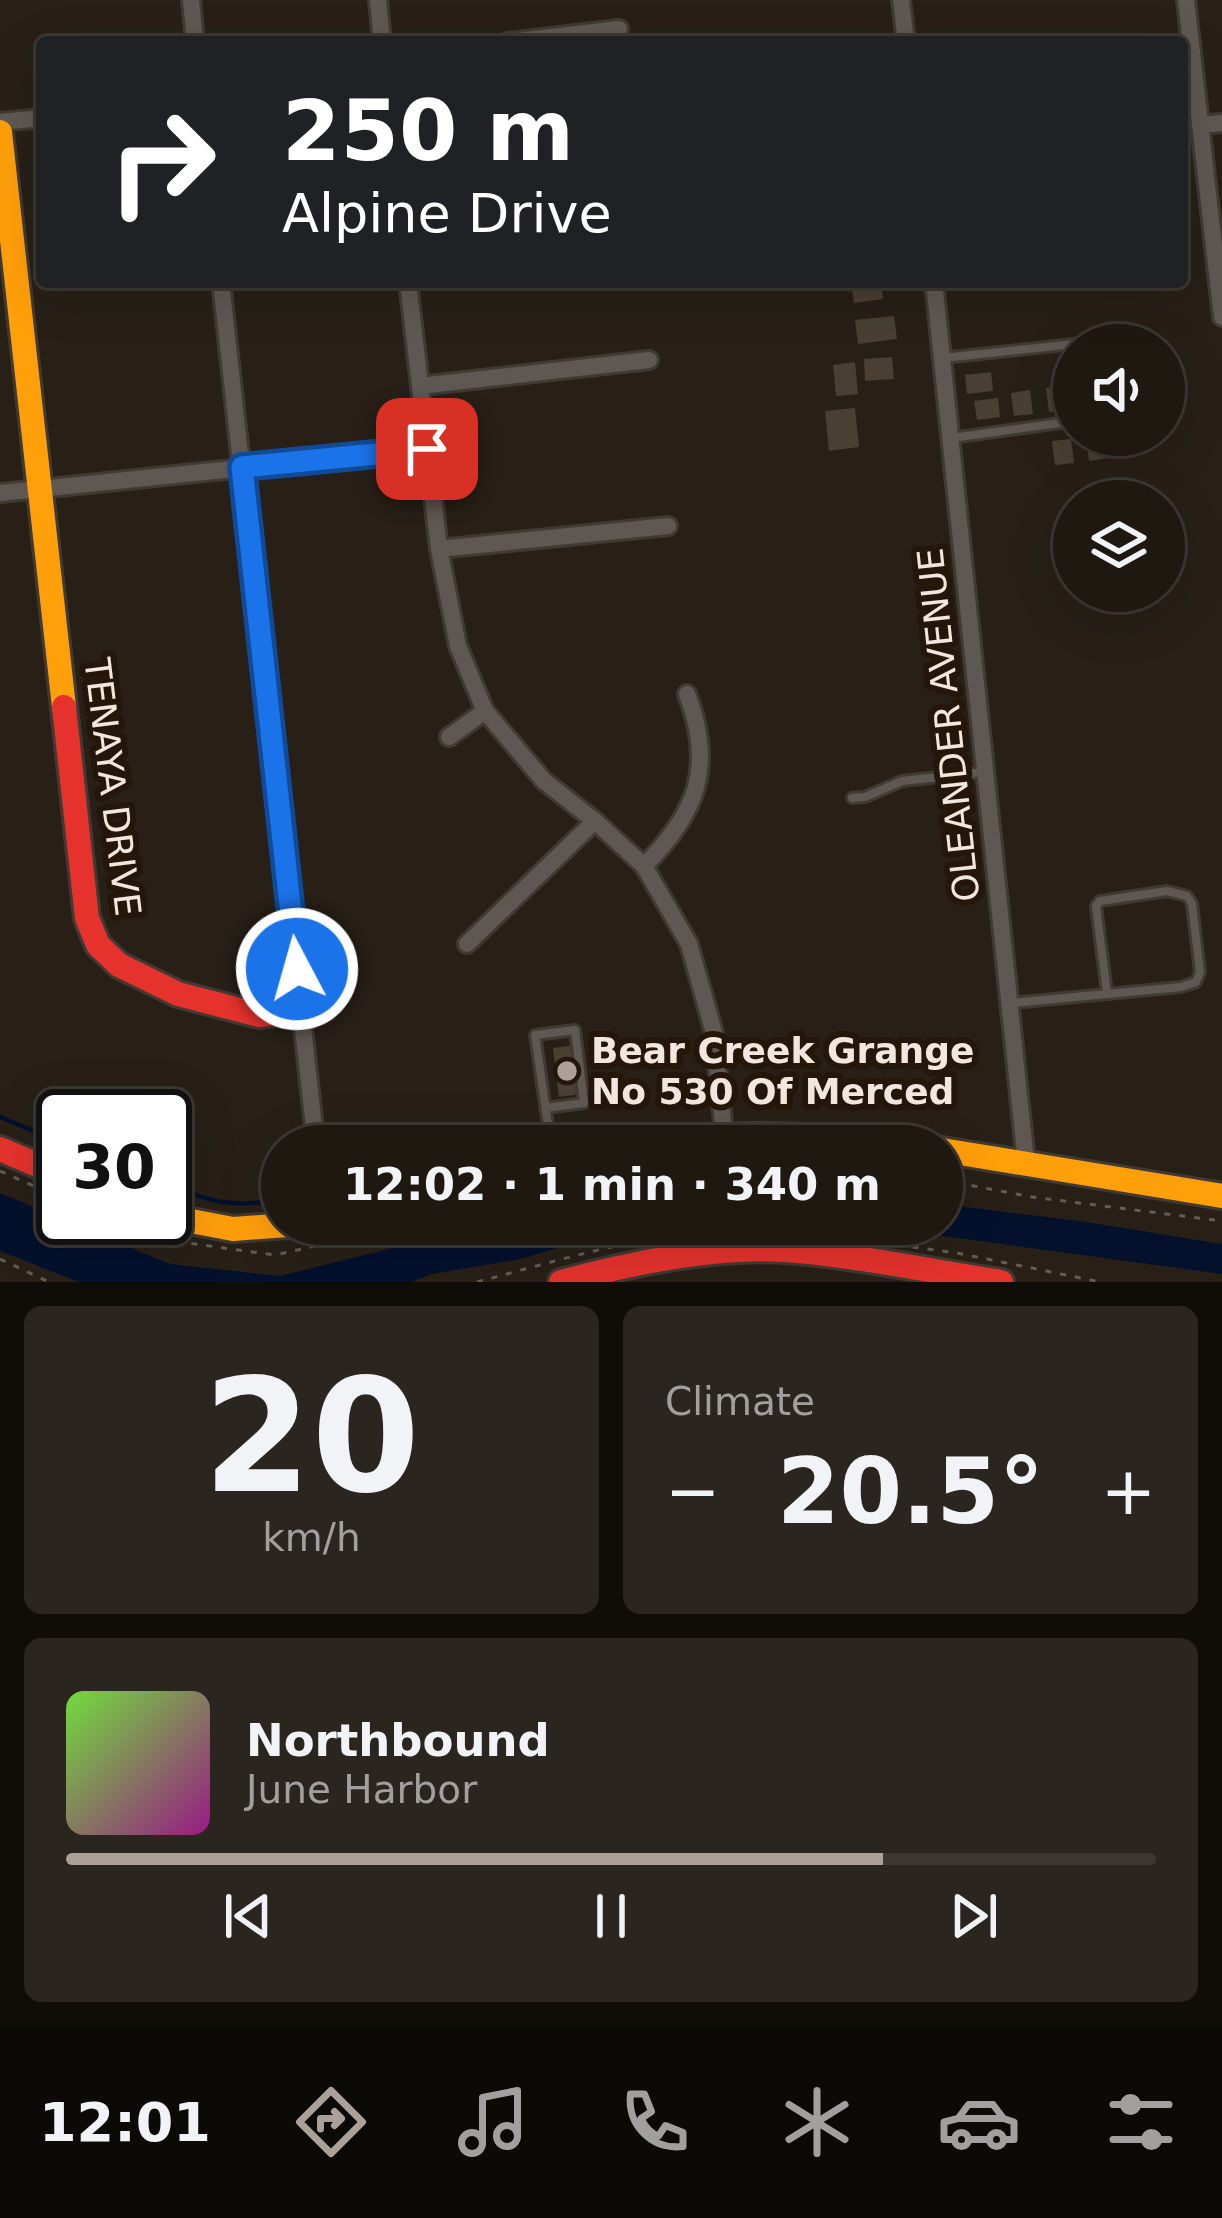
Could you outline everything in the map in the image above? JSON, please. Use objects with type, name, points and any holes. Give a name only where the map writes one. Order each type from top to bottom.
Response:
[{"type":"street","points":[[191,0],[194,36]]},
{"type":"street","points":[[377,0],[381,36]]},
{"type":"street","points":[[901,0],[905,36]]},
{"type":"street","points":[[1186,0],[1221,305]]},
{"type":"street","points":[[559,36],[619,29]]},
{"type":"street","points":[[0,122],[36,119]]},
{"type":"street","points":[[1200,125],[1222,123]]},
{"type":"street","name":"TENAYA DRIVE","points":[[0,132],[87,918],[98,945],[119,965],[200,1003],[259,1015],[302,1010]]},
{"type":"street","points":[[222,288],[314,1125]]},
{"type":"street","points":[[409,288],[439,549],[458,646],[485,711],[544,781],[644,866],[689,944],[714,1034],[723,1125]]},
{"type":"street","name":"OLEANDER AVENUE","points":[[935,288],[1025,1162]]},
{"type":"street","points":[[420,386],[649,360]]},
{"type":"street","points":[[0,493],[427,449]]},
{"type":"street","points":[[439,549],[668,526]]},
{"type":"street","points":[[644,866],[672,838],[694,796],[700,740],[687,694]]},
{"type":"street","points":[[449,737],[485,711]]},
{"type":"street","points":[[467,944],[595,821]]},
{"type":"street","points":[[0,1149],[36,1164]]},
{"type":"street","points":[[963,1153],[1222,1196]]},
{"type":"street","points":[[192,1222],[261,1231]]},
{"type":"street","points":[[561,1282],[620,1266],[708,1254],[795,1250],[1001,1282]]},
{"type":"lane","points":[[942,358],[1053,346]]},
{"type":"lane","points":[[951,439],[1053,424]]},
{"type":"lane","points":[[852,798],[902,781],[987,772]]},
{"type":"lane","points":[[1010,1003],[1107,994],[1196,982],[1200,971],[1187,896],[1167,891],[1100,901],[1096,906],[1107,994]]},
{"type":"lane","points":[[545,1108],[584,1103],[575,1030],[536,1035],[547,1125]]},
{"type":"path","points":[[0,1171],[36,1187]]},
{"type":"path","points":[[963,1184],[1222,1221]]},
{"type":"path","points":[[0,1259],[50,1282]]},
{"type":"water","points":[[0,1193],[36,1208],[36,1245],[125,1245],[170,1264],[280,1276],[405,1245],[568,1245],[411,1282],[79,1282],[0,1251]]},
{"type":"water","points":[[963,1207],[1222,1244],[1222,1274],[963,1239]]},
{"type":"building","points":[[852,288],[882,288],[883,299],[854,303]]},
{"type":"building","points":[[894,316],[897,339],[858,344],[855,320]]},
{"type":"building","points":[[892,357],[894,379],[865,381],[864,359]]},
{"type":"building","points":[[855,362],[858,394],[836,396],[833,365]]},
{"type":"building","points":[[991,372],[993,391],[967,394],[965,375]]},
{"type":"building","points":[[1053,387],[1053,412],[1049,412],[1046,388]]},
{"type":"building","points":[[1030,390],[1033,414],[1014,416],[1011,393]]},
{"type":"building","points":[[998,398],[1000,417],[977,420],[974,401]]},
{"type":"building","points":[[855,408],[859,447],[829,451],[825,411]]},
{"type":"building","points":[[1054,456],[1073,456],[1074,463],[1055,465]]},
{"type":"building","name":"Bear Creek Grange No 530 Of Merced","points":[[576,1045],[582,1094],[559,1097],[553,1048]]},
{"type":"waterway","points":[[0,1117],[36,1132]]},
{"type":"waterway","points":[[192,1194],[222,1202],[261,1202]]},
{"type":"traffic: slow","points":[[0,132],[64,707]]},
{"type":"traffic: slow","points":[[963,1153],[1222,1196]]},
{"type":"traffic: slow","points":[[192,1221],[233,1229],[261,1227]]},
{"type":"traffic: jam","points":[[64,707],[87,918],[98,945],[119,965],[178,994],[259,1015],[302,1010]]},
{"type":"traffic: jam","points":[[0,1149],[36,1164]]},
{"type":"traffic: jam","points":[[561,1282],[679,1256],[771,1249],[1001,1282]]},
{"type":"place","name":"Bear Creek Grange No 530 Of Merced","points":[[567,1071]]},
{"type":"route","points":[[297,969],[242,467],[427,449]]}]
